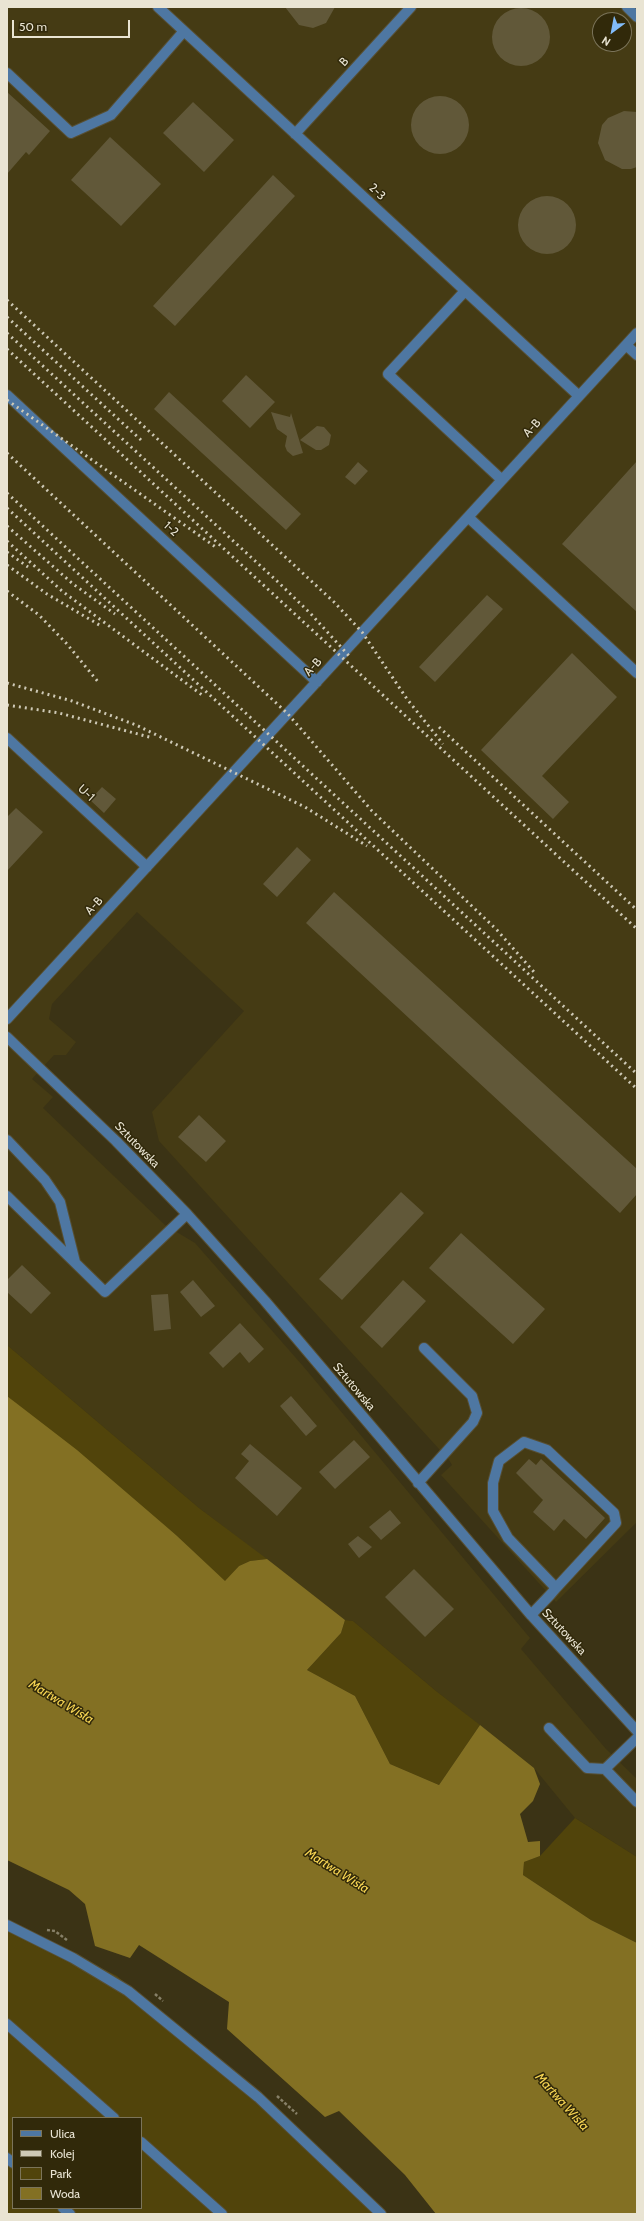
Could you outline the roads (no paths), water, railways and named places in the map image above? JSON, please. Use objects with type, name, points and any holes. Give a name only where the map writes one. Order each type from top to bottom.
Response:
[{"type":"street","name":"2-3","points":[[158,7],[579,396]]},
{"type":"street","name":"B","points":[[295,134],[411,7]]},
{"type":"street","points":[[627,7],[637,16]]},
{"type":"street","points":[[7,74],[71,133],[111,115],[184,31]]},
{"type":"street","points":[[465,291],[388,374],[502,480]]},
{"type":"street","name":"A-B","points":[[7,1019],[637,333]]},
{"type":"street","points":[[626,344],[637,355]]},
{"type":"street","name":"1-2","points":[[7,395],[317,682]]},
{"type":"street","points":[[468,517],[637,673]]},
{"type":"street","name":"U-1","points":[[7,738],[147,867]]},
{"type":"street","name":"Sztutowska","points":[[7,1037],[116,1141],[187,1214],[265,1301],[531,1615],[637,1731]]},
{"type":"street","points":[[7,1140],[45,1180],[60,1202],[75,1262]]},
{"type":"street","points":[[7,1196],[105,1292],[187,1214]]},
{"type":"street","points":[[418,1483],[473,1422],[477,1413],[472,1396],[424,1348]]},
{"type":"street","points":[[531,1615],[556,1588],[616,1523],[614,1513],[547,1450],[524,1442],[499,1461],[494,1483],[493,1512],[508,1538],[556,1588]]},
{"type":"street","points":[[549,1728],[587,1768],[605,1768],[637,1738]]},
{"type":"street","points":[[605,1768],[637,1802]]},
{"type":"street","points":[[7,1925],[73,1958],[128,1991],[258,2097],[381,2214]]},
{"type":"street","points":[[7,2024],[113,2117]]},
{"type":"street","points":[[142,2143],[222,2214]]},
{"type":"water","name":"Martwa Wisła","points":[[7,1396],[77,1450],[176,1535],[225,1581],[239,1566],[250,1561],[267,1559],[345,1620],[341,1633],[307,1670],[355,1696],[390,1764],[439,1785],[480,1725],[534,1768],[540,1784],[533,1801],[520,1814],[528,1842],[540,1841],[540,1856],[524,1862],[523,1875],[591,1920],[637,1943],[637,2214],[436,2214],[405,2175],[339,2111],[325,2117],[227,2029],[229,2002],[139,1945],[130,1958],[95,1946],[85,1904],[69,1890],[7,1860]]},
{"type":"railway","points":[[7,300],[334,602],[362,632],[407,699],[443,744]]},
{"type":"railway","points":[[7,317],[141,440]]},
{"type":"railway","points":[[7,333],[278,582],[311,614],[350,657]]},
{"type":"railway","points":[[7,349],[637,929]]},
{"type":"railway","points":[[7,400],[217,548]]},
{"type":"railway","points":[[7,453],[288,714],[372,811],[497,930],[535,973]]},
{"type":"railway","points":[[7,493],[637,1074]]},
{"type":"railway","points":[[7,508],[637,1089]]},
{"type":"railway","points":[[7,526],[73,584],[115,614]]},
{"type":"railway","points":[[7,541],[62,591],[202,695]]},
{"type":"railway","points":[[7,552],[28,567]]},
{"type":"railway","points":[[7,565],[47,594],[101,626]]},
{"type":"railway","points":[[7,591],[39,615],[67,644],[99,683]]},
{"type":"railway","points":[[7,683],[72,701],[136,725],[305,807],[367,846]]},
{"type":"railway","points":[[7,705],[59,713],[153,738]]},
{"type":"railway","points":[[439,727],[637,910]]}]
